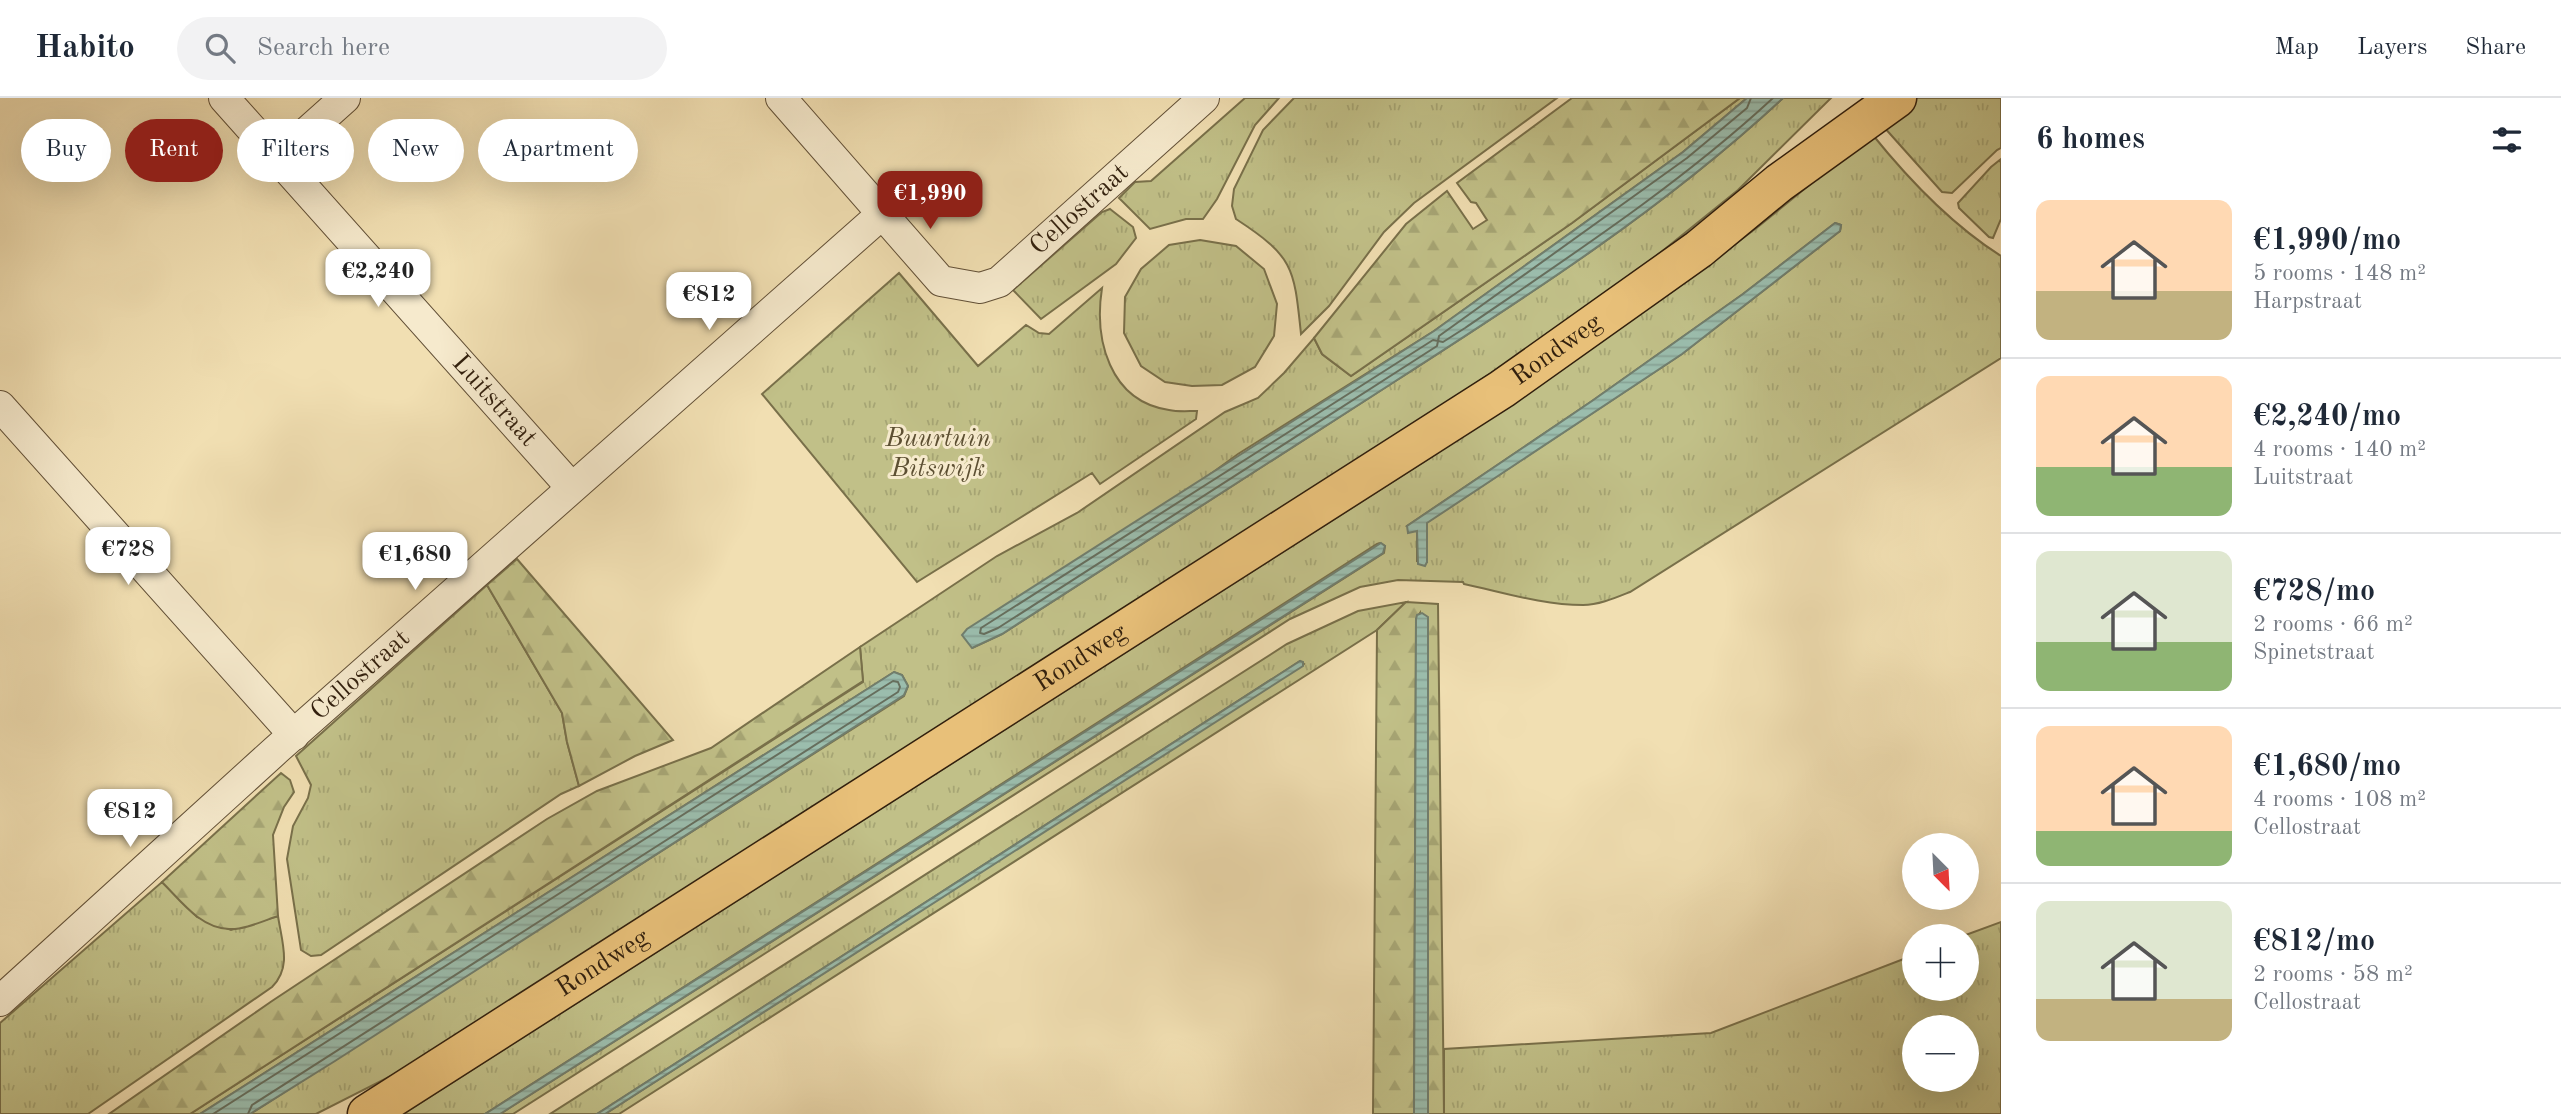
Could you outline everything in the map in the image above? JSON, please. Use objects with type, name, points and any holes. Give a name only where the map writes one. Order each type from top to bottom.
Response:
[{"type":"main road","name":"Rondweg","points":[[1780,183],[1853,98]]},
{"type":"main road","name":"Rondweg","points":[[367,1114],[1502,389],[1699,249],[1780,183],[1897,98]]},
{"type":"street","name":"Luitstraat","points":[[224,98],[243,119]]},
{"type":"street","points":[[322,119],[345,98]]},
{"type":"street","points":[[781,98],[882,214]]},
{"type":"street","name":"Cellostraat","points":[[0,1002],[571,487],[882,214],[941,281],[979,288],[999,282],[1204,98]]},
{"type":"street","name":"Luitstraat","points":[[299,182],[571,487]]},
{"type":"street","points":[[0,406],[294,735]]},
{"type":"green space","points":[[1245,98],[1279,98],[1255,125],[1217,199],[1203,219],[1186,219],[1150,229],[1119,198],[1135,182],[1151,181]]},
{"type":"green space","points":[[1294,98],[1557,98],[1414,203],[1384,232],[1329,306],[1301,334],[1296,293],[1288,266],[1270,244],[1236,219],[1232,206],[1234,189],[1263,130]]},
{"type":"green space","points":[[1572,98],[1740,98],[1572,223],[1351,376],[1322,354],[1314,338],[1406,224],[1447,191],[1473,229],[1487,220],[1476,203],[1471,202],[1457,183]]},
{"type":"green space","points":[[1740,98],[1747,98],[1683,152],[1434,331],[1238,454],[972,648],[1002,634],[1545,283],[1692,176],[1783,98],[1831,98],[1738,190],[1629,278],[1538,342],[1319,487],[393,1075],[316,1114],[250,1114],[904,696],[908,686],[902,675],[894,672],[200,1114],[190,1114],[863,682],[860,647],[997,556],[1077,513],[1225,412],[1258,398],[1314,338],[1322,354],[1351,376],[1572,223]]},
{"type":"green space","points":[[1917,98],[2001,98],[2001,148],[1952,193],[1942,192],[1883,126]]},
{"type":"green space","points":[[1872,134],[1932,201],[1965,230],[2001,256],[2001,358],[1630,592],[1613,599],[1589,605],[1553,603],[1463,582],[1398,580],[1360,587],[1290,619],[513,1114],[500,1114],[1384,553],[1385,546],[1377,544],[485,1114],[403,1114],[1433,456],[1673,291],[1759,226]],"holes":[[[1835,223],[1841,225],[1840,231],[1682,354],[1426,523],[1427,562],[1417,561],[1417,530],[1407,526],[1592,401],[1743,294]]]},
{"type":"green space","points":[[2001,159],[2001,219],[1993,238],[1959,208],[1958,203]]},
{"type":"green space","points":[[1110,209],[1133,227],[1136,238],[1116,264],[1041,319],[1013,290],[1102,212]]},
{"type":"green space","points":[[1200,240],[1236,246],[1264,269],[1277,304],[1274,336],[1255,367],[1222,385],[1192,386],[1165,382],[1141,366],[1124,333],[1125,297],[1141,269],[1169,245]]},
{"type":"green space","name":"Buurtuin Bitswijk","points":[[899,273],[978,366],[1026,325],[1039,333],[1049,334],[1102,288],[1100,308],[1104,347],[1119,381],[1132,394],[1149,404],[1172,411],[1197,411],[1196,419],[1100,484],[1092,473],[917,582],[762,394]]},
{"type":"green space","points":[[517,559],[673,740],[635,756],[579,786],[562,713],[487,585]]},
{"type":"green space","points":[[487,585],[562,713],[579,786],[561,794],[321,955],[311,956],[301,950],[287,859],[293,826],[308,798],[311,785],[296,756]]},
{"type":"green space","points":[[1406,602],[1377,630],[619,1114],[605,1114],[1304,664],[1300,661],[597,1114],[550,1114],[1287,644],[1358,611]]},
{"type":"green space","points":[[1406,602],[1438,604],[1444,1114],[1428,1114],[1420,613],[1416,619],[1414,1114],[1373,1114],[1377,630]]},
{"type":"green space","points":[[860,647],[863,681],[190,1114],[109,1114],[272,1001],[547,819],[597,791],[711,748]]},
{"type":"green space","points":[[281,773],[290,780],[294,792],[284,807],[273,835],[278,916],[235,929],[209,924],[192,912],[162,882]]},
{"type":"green space","points":[[162,882],[197,917],[231,930],[278,916],[284,963],[278,979],[272,987],[88,1114],[0,1114],[0,1023]]},
{"type":"green space","points":[[2001,922],[2001,1114],[1444,1114],[1444,1049],[1711,1033],[1902,960],[1902,1001],[1979,1001],[1979,930]]},
{"type":"water","points":[[1747,98],[1783,98],[1692,176],[1595,249],[1444,350],[1002,634],[972,648],[962,635],[967,629],[1434,331],[1683,152]]},
{"type":"water","points":[[1835,223],[1841,225],[1840,231],[1682,354],[1427,523],[1427,562],[1425,566],[1418,564],[1417,531],[1408,533],[1407,526],[1592,401],[1743,294]]},
{"type":"water","points":[[1381,543],[1385,546],[1383,553],[500,1114],[485,1114]]},
{"type":"water","points":[[1422,613],[1428,617],[1428,1114],[1414,1114],[1416,619],[1417,615]]},
{"type":"water","points":[[1300,661],[1303,666],[605,1114],[597,1114]]},
{"type":"water","points":[[894,672],[902,675],[908,686],[904,695],[335,1061],[250,1114],[200,1114]]}]
